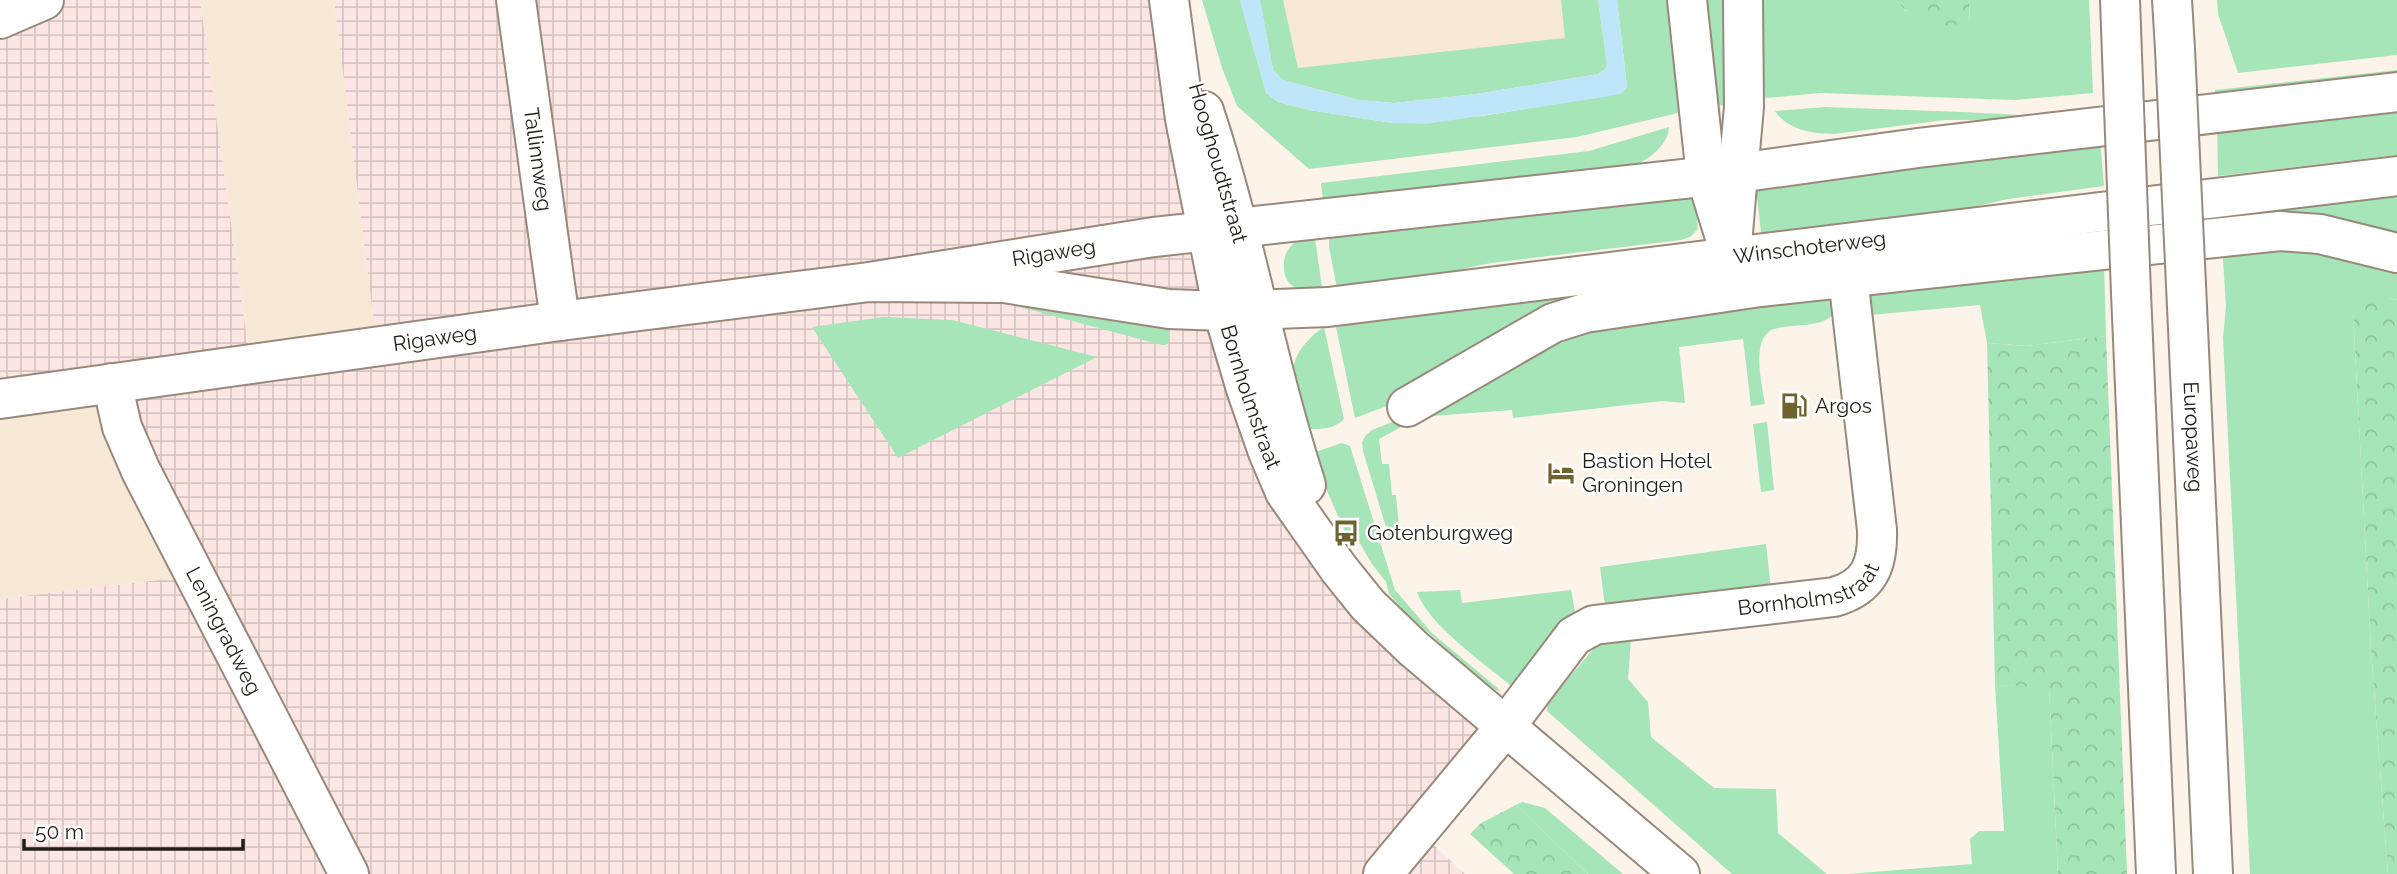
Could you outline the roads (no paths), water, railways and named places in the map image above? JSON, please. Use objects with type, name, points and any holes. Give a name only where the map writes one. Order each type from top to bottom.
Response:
[{"type":"main road","points":[[0,19],[44,0]]},
{"type":"main road","name":"Tallinnweg","points":[[516,0],[561,321]]},
{"type":"main road","points":[[1687,0],[1722,174],[1731,257]]},
{"type":"main road","points":[[1722,174],[1744,107],[1743,0]]},
{"type":"main road","points":[[2120,0],[2156,874]]},
{"type":"main road","name":"Europaweg","points":[[2172,0],[2213,874]]},
{"type":"main road","name":"Hooghoudtstraat","points":[[1171,9],[1185,119],[1222,230]]},
{"type":"main road","points":[[1222,230],[1722,174],[1918,148],[2397,92]]},
{"type":"main road","name":"Winschoterweg","points":[[1407,407],[1553,323],[1585,313],[1760,287],[1846,260],[1992,226],[2397,176]]},
{"type":"main road","name":"Rigaweg","points":[[0,399],[561,321],[869,282],[1154,237],[1222,230]]},
{"type":"main road","name":"Bornholmstraat","points":[[1222,230],[1241,310],[1282,405],[1325,547],[1339,569],[1368,605],[1414,649],[1680,874]]},
{"type":"main road","name":"Winschoterweg","points":[[1241,310],[1341,306],[1731,257],[1846,260],[2280,231],[2320,234],[2397,254]]},
{"type":"main road","name":"Bornholmstraat","points":[[1505,727],[1574,636],[1594,625],[1834,597],[1857,588],[1865,580],[1876,556],[1877,530],[1846,260]]},
{"type":"main road","name":"Rigaweg","points":[[869,282],[1004,283],[1169,309],[1241,310]]},
{"type":"main road","name":"Leningradweg","points":[[112,383],[122,427],[141,471],[349,874]]},
{"type":"main road","points":[[1383,874],[1505,727]]},
{"type":"water","points":[[1240,0],[1260,0],[1273,70],[1283,80],[1359,100],[1394,103],[1476,94],[1598,74],[1607,64],[1598,0],[1617,0],[1627,87],[1622,93],[1605,97],[1426,124],[1393,123],[1309,110],[1278,102],[1266,93]]},
{"type":"place","name":"Argos","points":[[1794,406]]},
{"type":"place","name":"Bastion Hotel Groningen","points":[[1561,473]]},
{"type":"place","name":"Gotenburgweg","points":[[1346,533]]}]
